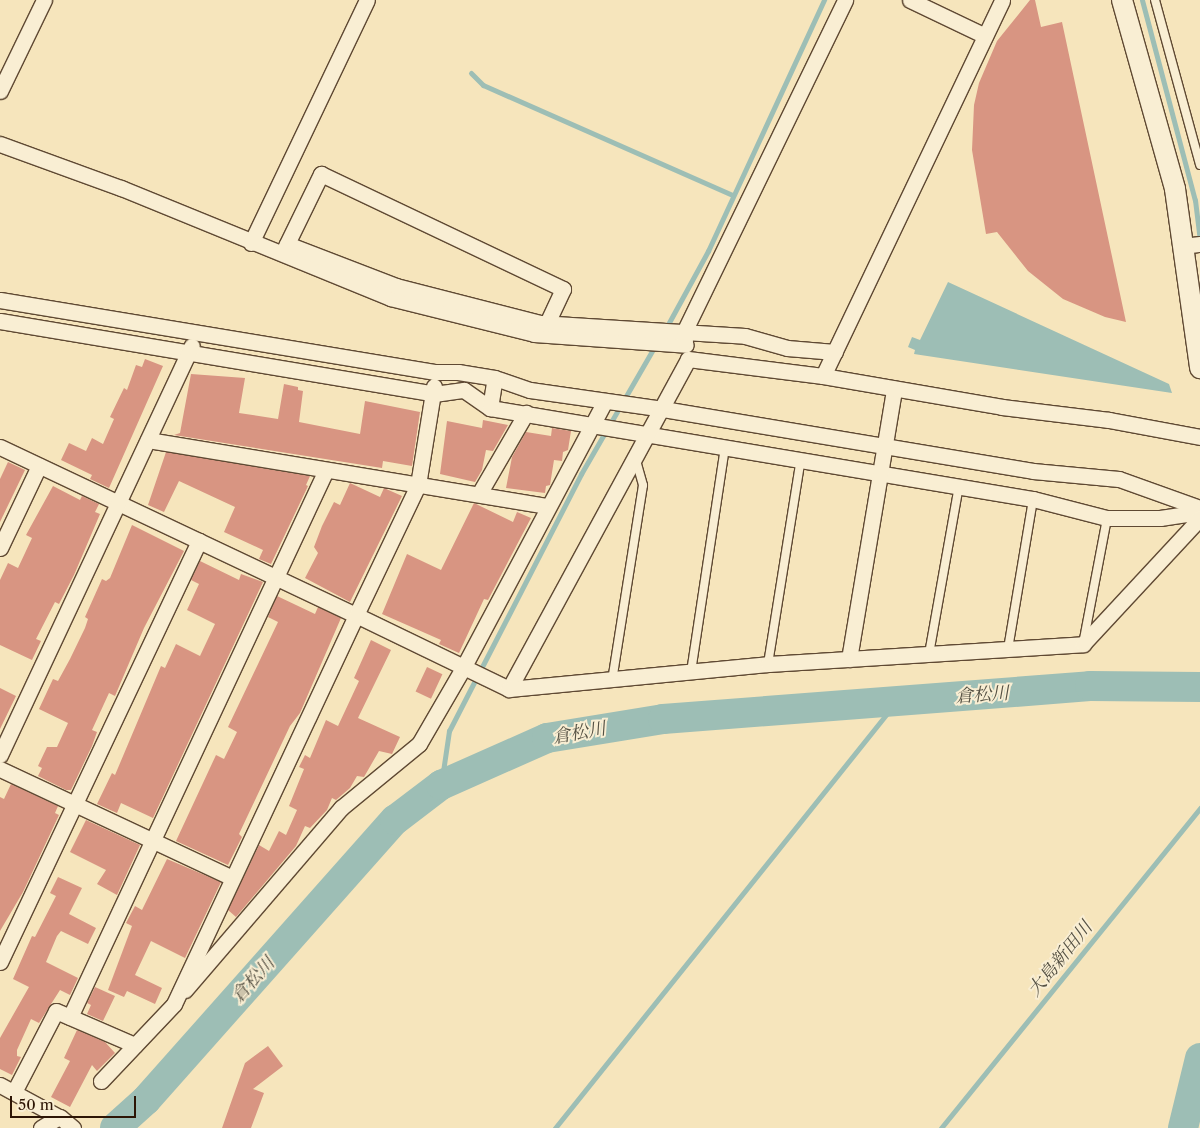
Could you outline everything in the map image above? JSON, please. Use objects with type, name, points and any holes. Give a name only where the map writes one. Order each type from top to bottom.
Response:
[{"type":"street","points":[[0,92],[44,0]]},
{"type":"street","points":[[251,243],[367,0]]},
{"type":"street","points":[[509,689],[663,409],[686,346],[845,0]]},
{"type":"street","points":[[910,0],[985,36]]},
{"type":"street","points":[[824,376],[1002,0]]},
{"type":"street","points":[[1122,0],[1192,245],[1200,368]]},
{"type":"street","points":[[0,144],[121,188],[251,243],[284,250],[396,286],[548,323],[686,346],[824,376],[1002,407],[1109,420],[1200,437]]},
{"type":"street","points":[[284,250],[321,174],[563,288],[548,323]]},
{"type":"street","points":[[284,250],[390,298],[534,334],[686,346],[745,336],[787,348],[835,352]]},
{"type":"street","points":[[0,300],[434,372],[458,372],[495,378],[530,390],[663,409],[1033,471],[1119,479],[1200,510]]},
{"type":"street","points":[[0,321],[434,394],[464,390],[490,408],[1033,499],[1107,518],[1160,518],[1200,510]]},
{"type":"street","points":[[0,755],[198,333]]},
{"type":"street","points":[[174,1004],[231,877],[418,485],[434,394],[434,372]]},
{"type":"street","points":[[490,408],[495,378]]},
{"type":"street","points":[[849,659],[894,389]]},
{"type":"street","points":[[101,1081],[174,1004],[341,808],[419,744],[464,668],[605,401]]},
{"type":"street","points":[[479,494],[526,413]]},
{"type":"street","points":[[148,440],[548,506]]},
{"type":"street","points":[[0,447],[509,689],[612,681],[768,664],[1083,644],[1200,518]]},
{"type":"street","points":[[0,548],[39,466]]},
{"type":"street","points":[[70,1017],[326,470]]},
{"type":"street","points":[[0,962],[199,541]]},
{"type":"street","points":[[0,769],[231,877]]},
{"type":"street","points":[[14,1092],[56,1011],[135,1046]]},
{"type":"street","points":[[0,1085],[59,1117],[41,1128]]},
{"type":"street","points":[[60,1118],[73,1128]]},
{"type":"lane","points":[[1155,0],[1200,165]]},
{"type":"lane","points":[[691,673],[725,447]]},
{"type":"lane","points":[[768,664],[801,460]]},
{"type":"lane","points":[[612,681],[643,485],[636,461]]},
{"type":"lane","points":[[928,654],[959,486]]},
{"type":"lane","points":[[1008,649],[1033,499]]},
{"type":"lane","points":[[1083,644],[1107,518]]},
{"type":"water","points":[[948,282],[1169,384],[1172,393],[914,354],[915,350],[908,347],[912,337],[920,340]]},
{"type":"building","points":[[1030,0],[1035,0],[1041,27],[1062,22],[1126,322],[1105,317],[1063,299],[1028,271],[997,232],[986,234],[972,150],[974,105],[979,83],[997,41]]},
{"type":"building","points":[[145,359],[163,366],[109,488],[90,479],[92,475],[61,460],[69,443],[86,451],[92,438],[103,444],[114,419],[110,417],[124,388],[127,390],[136,365],[142,367]]},
{"type":"building","points":[[191,374],[245,378],[239,413],[278,419],[284,384],[298,387],[298,390],[303,391],[299,422],[360,434],[365,401],[420,412],[412,466],[383,461],[382,468],[174,435],[180,433]]},
{"type":"building","points":[[483,420],[508,425],[493,451],[486,450],[482,470],[475,482],[440,474],[447,421],[482,428]]},
{"type":"building","points":[[552,428],[571,431],[568,450],[563,452],[562,461],[554,460],[550,485],[546,486],[545,493],[506,488],[512,457],[526,432],[551,436]]},
{"type":"building","points":[[166,452],[310,476],[306,485],[308,486],[271,564],[259,559],[263,550],[224,532],[235,507],[179,481],[164,512],[148,505]]},
{"type":"building","points":[[8,462],[25,470],[0,522],[0,479]]},
{"type":"building","points":[[350,483],[380,497],[384,488],[402,496],[350,602],[305,578],[318,553],[314,547],[322,526],[334,502],[340,505]]},
{"type":"building","points":[[53,486],[80,500],[82,496],[99,504],[95,512],[100,514],[74,575],[59,604],[55,602],[36,639],[41,641],[32,660],[0,645],[0,580],[8,563],[18,568],[32,538],[26,535]]},
{"type":"building","points":[[474,503],[513,522],[517,512],[531,518],[488,600],[484,599],[459,653],[439,644],[441,640],[382,614],[407,554],[441,570]]},
{"type":"building","points":[[132,525],[184,551],[144,628],[115,696],[109,693],[92,730],[97,732],[92,746],[71,790],[66,790],[38,776],[42,768],[38,766],[47,747],[57,747],[68,723],[39,709],[53,679],[58,681],[70,659],[85,628],[88,619],[85,617],[102,579],[106,581],[110,578]]},
{"type":"building","points":[[200,561],[239,580],[241,574],[263,582],[153,818],[121,803],[117,813],[97,804],[112,773],[115,775],[161,666],[165,668],[176,644],[200,656],[215,624],[187,610],[199,584],[191,580]]},
{"type":"building","points":[[277,596],[315,614],[318,607],[341,618],[300,713],[290,726],[239,834],[242,837],[228,865],[176,841],[216,755],[224,759],[237,732],[228,727],[278,622],[268,617]]},
{"type":"building","points":[[371,640],[391,650],[358,718],[400,737],[392,754],[379,751],[364,777],[357,776],[350,788],[336,800],[332,798],[327,810],[310,828],[305,826],[296,846],[236,917],[228,910],[259,845],[269,851],[279,831],[286,835],[297,810],[289,806],[304,769],[299,767],[305,755],[310,758],[326,720],[338,726],[359,681],[354,678]]},
{"type":"building","points":[[427,667],[442,674],[431,699],[416,691]]},
{"type":"building","points":[[0,688],[16,696],[0,729]]},
{"type":"building","points":[[11,784],[58,806],[55,813],[59,815],[23,892],[0,931],[0,797],[4,799]]},
{"type":"building","points":[[86,820],[140,845],[117,895],[97,884],[106,870],[70,852]]},
{"type":"building","points":[[167,859],[221,882],[185,958],[151,941],[135,975],[162,988],[155,1004],[127,991],[124,997],[108,990],[132,926],[126,923],[135,906],[142,910]]},
{"type":"building","points":[[58,877],[82,888],[69,914],[96,928],[88,944],[61,931],[57,936],[46,962],[78,978],[70,995],[60,990],[39,1023],[31,1019],[17,1050],[17,1056],[21,1057],[12,1075],[0,1069],[0,1038],[29,987],[13,979],[32,936],[35,937],[56,896],[50,893]]},
{"type":"building","points":[[95,987],[115,996],[103,1021],[87,1014],[91,1005],[87,1003]]},
{"type":"building","points":[[77,1030],[105,1042],[115,1053],[97,1071],[92,1065],[70,1107],[51,1097],[70,1061],[64,1058]]},
{"type":"building","points":[[268,1046],[283,1066],[253,1089],[264,1093],[251,1128],[222,1128],[245,1063]]},
{"type":"waterway","points":[[666,328],[708,251],[824,0]]},
{"type":"waterway","points":[[1142,0],[1195,200],[1200,238]]},
{"type":"waterway","points":[[471,73],[483,85],[732,195]]},
{"type":"waterway","points":[[441,785],[449,731],[581,474],[655,346]]},
{"type":"waterway","name":"倉松川","points":[[115,1128],[146,1100],[395,820],[441,785],[547,738],[663,719],[1090,686],[1200,687]]},
{"type":"waterway","points":[[555,1128],[897,701]]},
{"type":"waterway","name":"大島新田川","points":[[941,1128],[1200,808]]},
{"type":"waterway","points":[[1183,1128],[1200,1058]]}]
